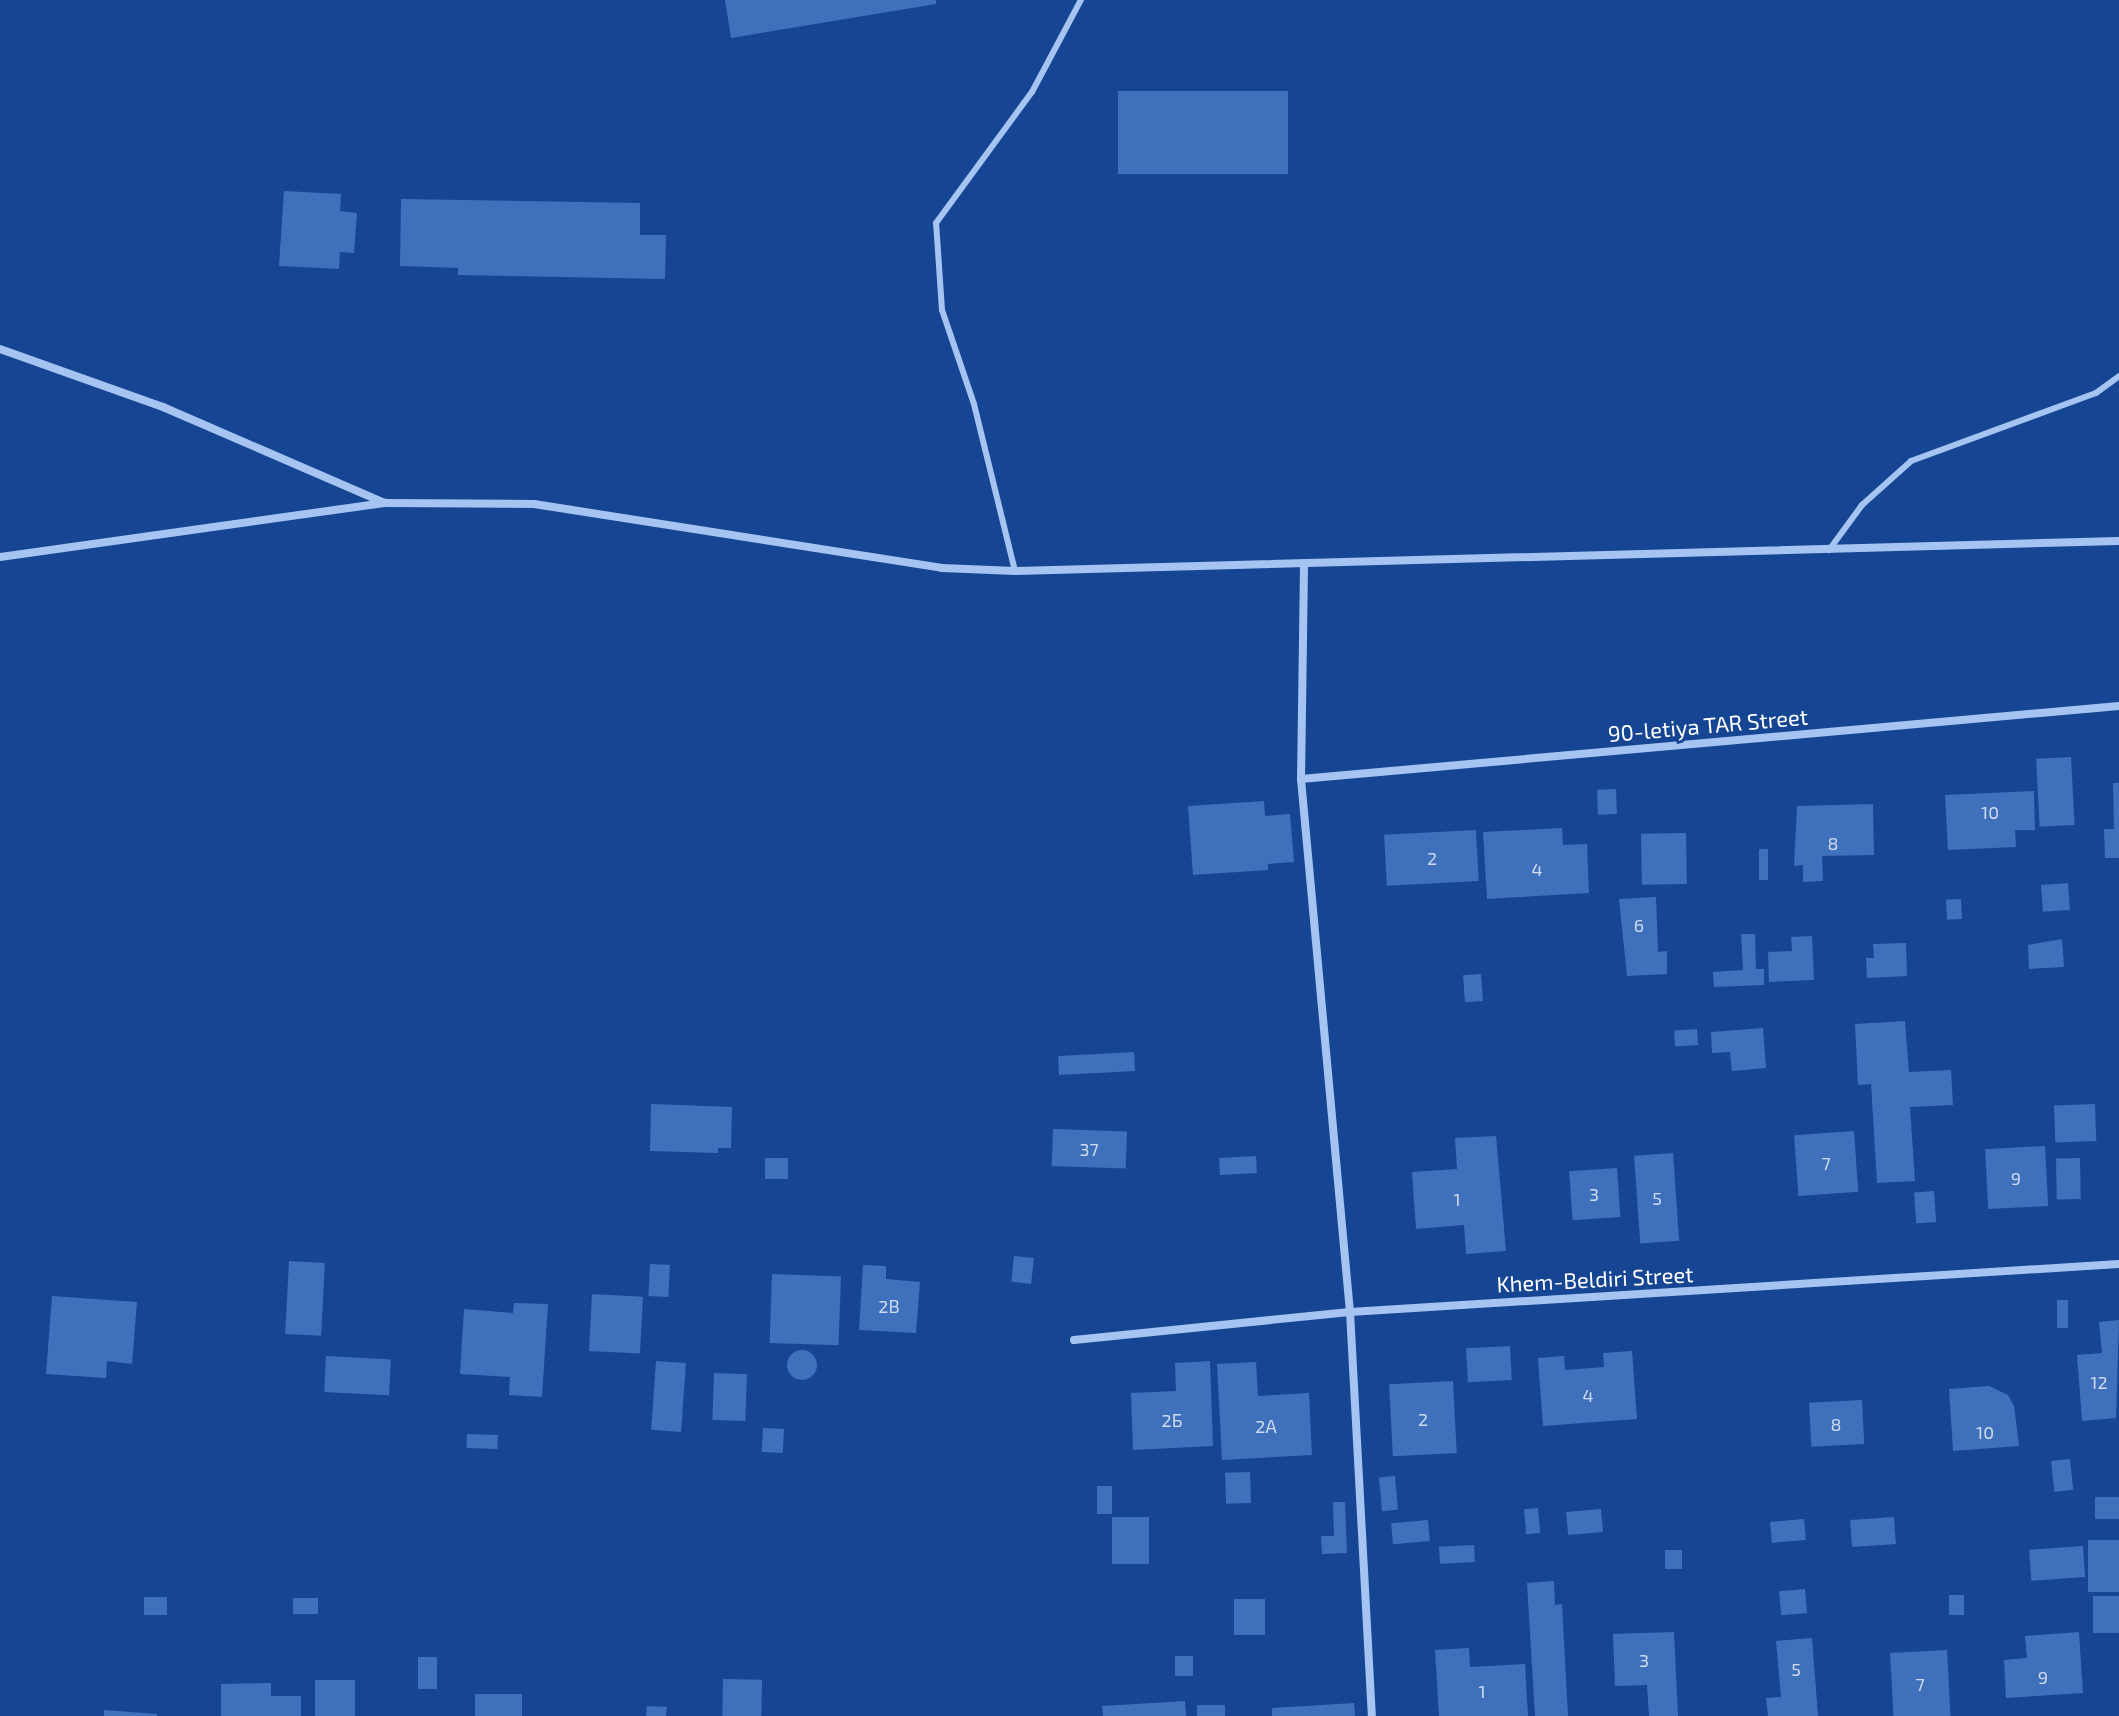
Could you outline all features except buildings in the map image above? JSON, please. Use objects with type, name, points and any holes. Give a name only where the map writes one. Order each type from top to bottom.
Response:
[{"type":"street","points":[[0,349],[163,407],[386,503]]},
{"type":"street","points":[[0,557],[386,503],[534,504],[942,568],[1015,571],[1304,566],[2119,541]]},
{"type":"street","points":[[1304,566],[1301,779],[1350,1312],[1372,1716]]},
{"type":"street","name":"90-letiya TAR Street","points":[[1301,779],[2119,706]]},
{"type":"street","name":"Khem-Beldiri Street","points":[[1074,1340],[1350,1312],[2119,1264]]},
{"type":"lane","points":[[1015,571],[974,404],[942,310],[936,223],[1032,92],[1081,0]]},
{"type":"lane","points":[[1829,550],[1862,505],[1911,461],[2096,393],[2119,376]]}]
